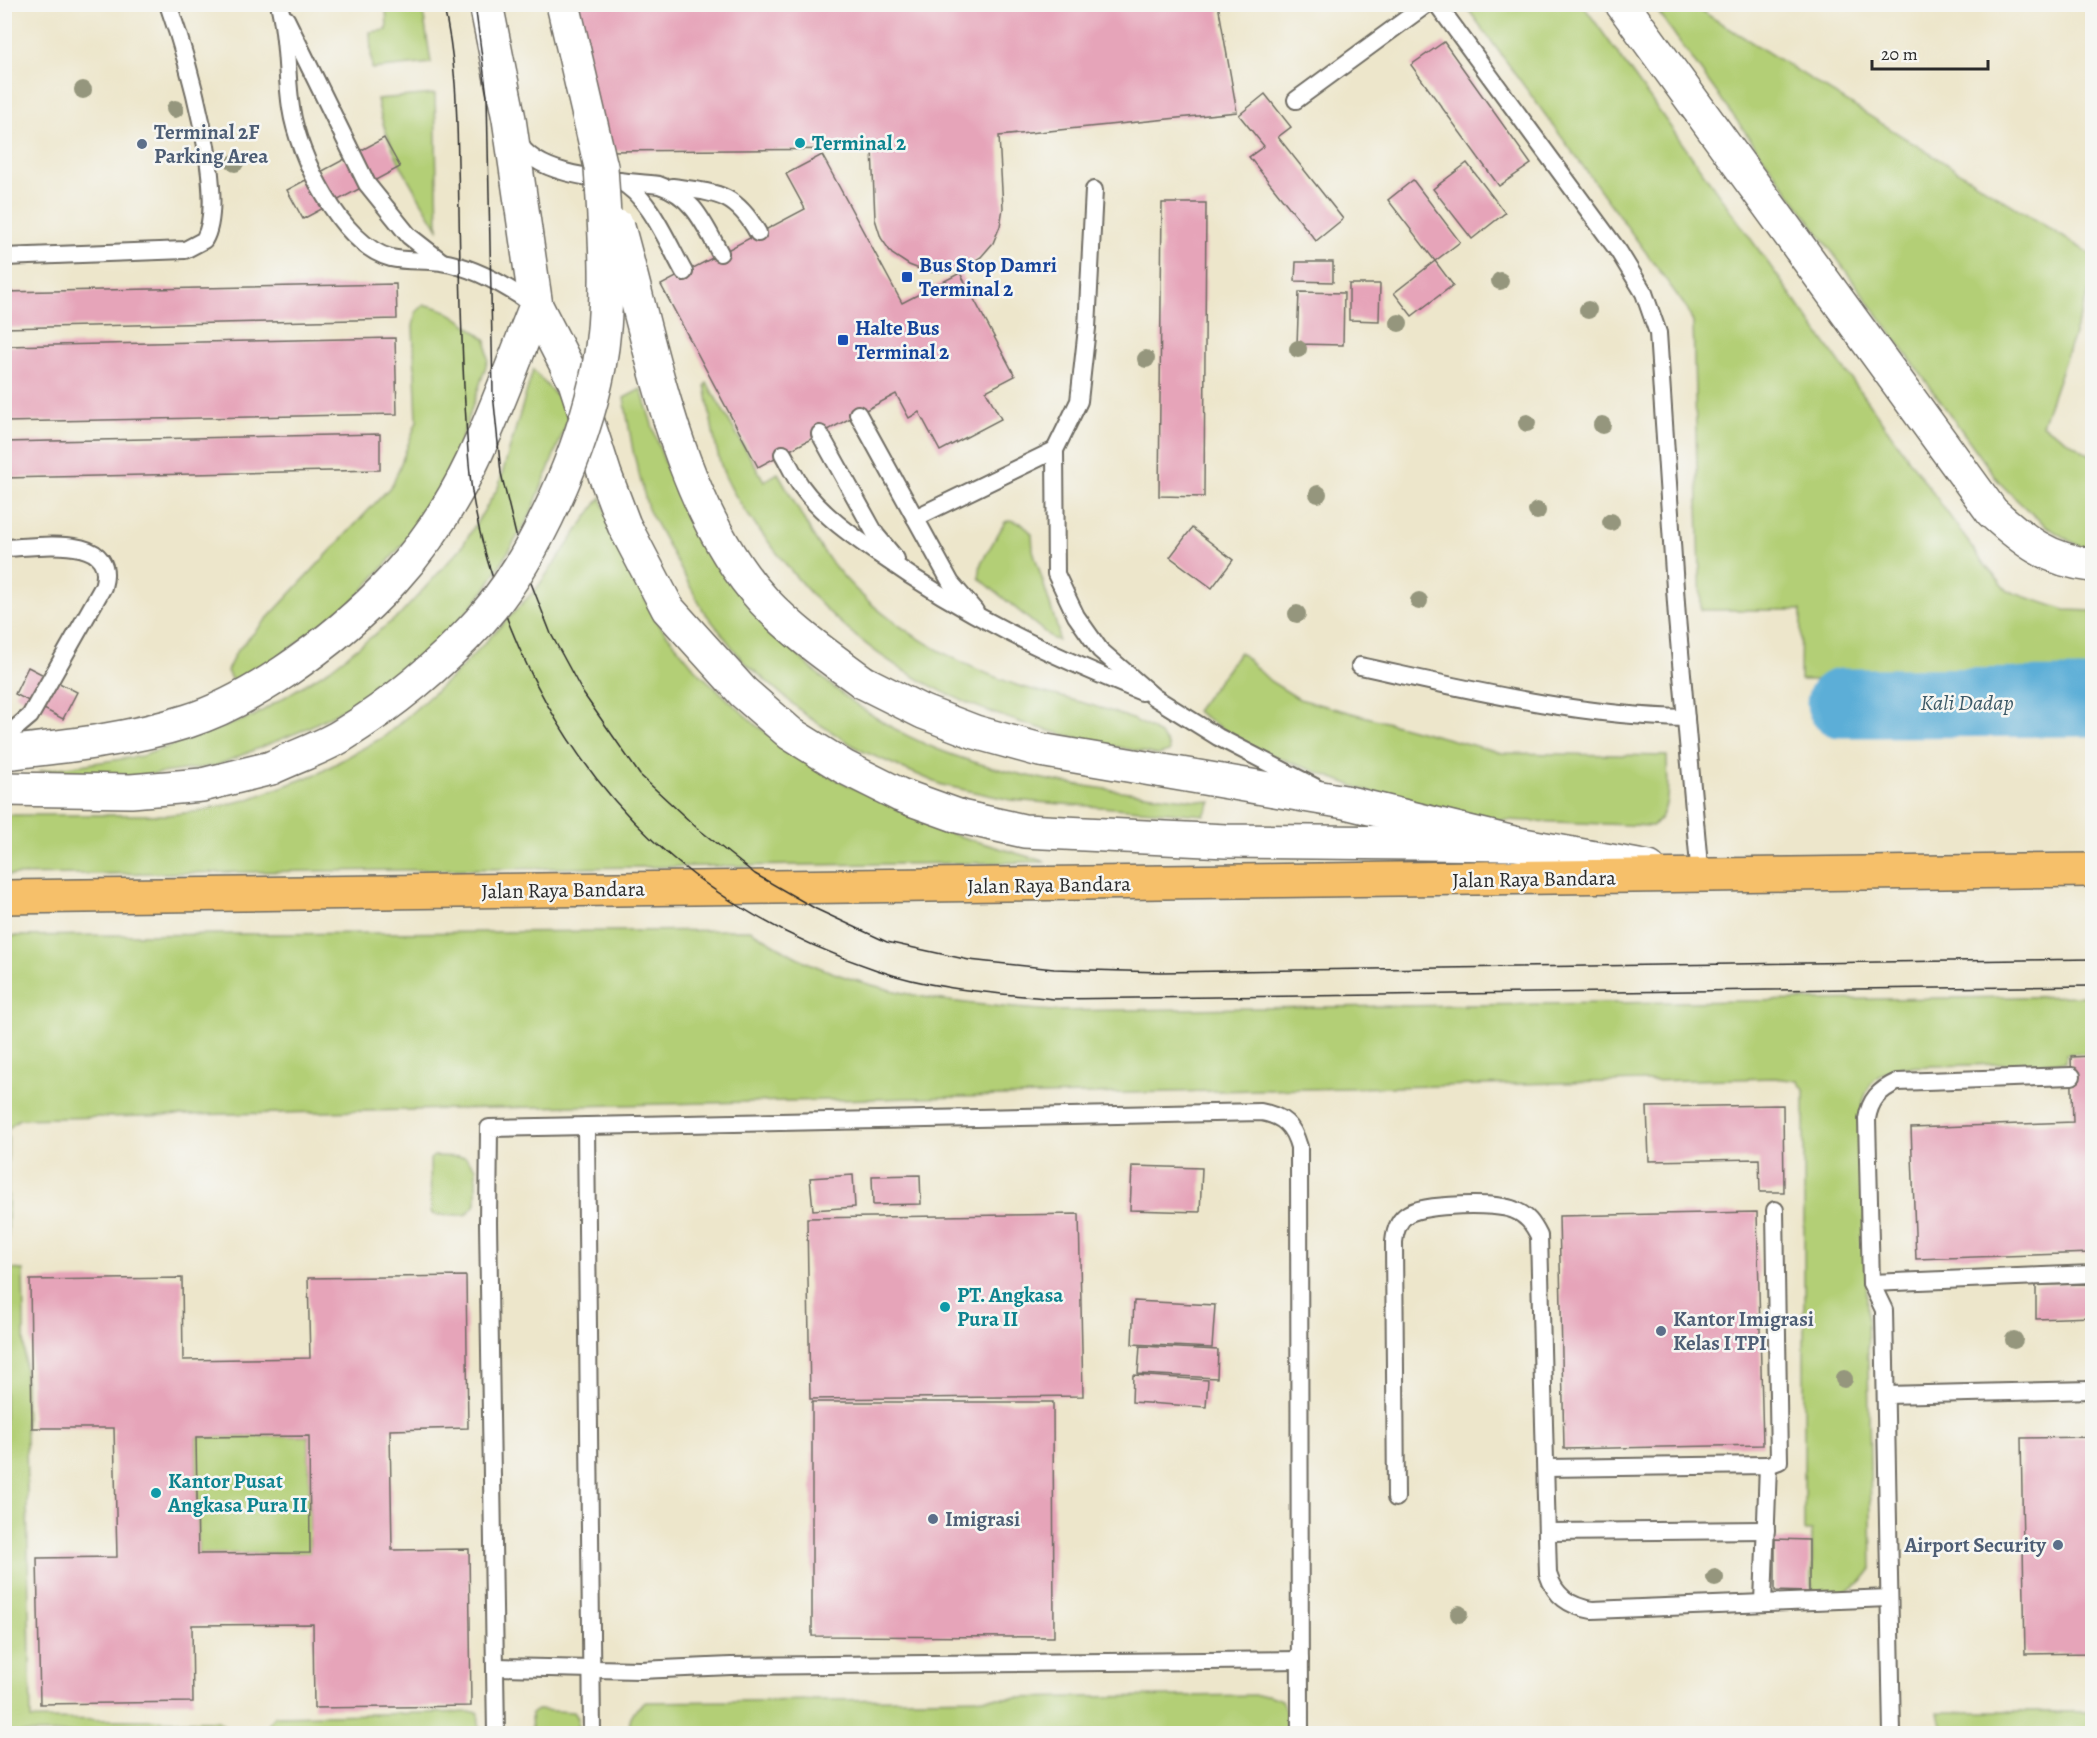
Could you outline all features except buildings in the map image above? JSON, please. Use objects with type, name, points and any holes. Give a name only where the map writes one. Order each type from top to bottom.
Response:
[{"type":"main road","name":"Jalan Raya Bandara","points":[[4,897],[1700,877],[2092,870]]},
{"type":"street","points":[[486,4],[509,119],[536,306],[575,382],[624,525],[668,609],[743,692],[791,734],[844,767],[900,795],[960,817],[1024,831],[1226,841],[1518,844]]},
{"type":"street","points":[[563,4],[682,461],[707,513],[734,559],[764,600],[814,645],[863,682],[923,712],[965,728],[1040,750],[1345,802],[1518,844],[1700,877]]},
{"type":"street","points":[[1622,4],[1992,512],[2030,546],[2074,563],[2092,565]]},
{"type":"street","points":[[4,789],[143,790],[202,785],[271,768],[339,737],[394,700],[438,663],[482,619],[520,564],[548,513],[568,466],[599,366],[607,263],[607,173]]},
{"type":"street","points":[[4,753],[100,742],[188,721],[245,698],[354,621],[404,570],[434,527],[472,462],[536,306]]},
{"type":"lane","points":[[4,257],[185,250],[204,240],[210,230],[211,205],[207,159],[194,87],[168,4]]},
{"type":"lane","points":[[1296,100],[1427,4]]},
{"type":"lane","points":[[1437,4],[1619,252],[1648,303],[1658,333],[1700,877]]},
{"type":"lane","points":[[280,6],[291,110],[296,131],[309,165],[334,210],[353,232],[377,252],[392,258],[442,262],[506,286],[536,306]]},
{"type":"lane","points":[[280,6],[367,184],[409,236],[442,262]]},
{"type":"lane","points":[[509,119],[519,143],[545,165],[562,172],[607,173],[659,185],[725,196],[743,209],[758,233]]},
{"type":"lane","points":[[607,173],[637,192],[684,272]]},
{"type":"lane","points":[[659,185],[673,190],[691,204],[720,254]]},
{"type":"lane","points":[[1094,190],[1087,328],[1079,401],[1055,450],[1056,574],[1076,616],[1100,650],[1154,697]]},
{"type":"lane","points":[[858,414],[951,583],[991,626]]},
{"type":"lane","points":[[820,434],[876,536],[896,559],[929,590]]},
{"type":"lane","points":[[915,518],[1055,450]]},
{"type":"lane","points":[[783,454],[801,485],[818,506],[840,526],[929,590],[991,626],[1154,697],[1218,737],[1345,802]]},
{"type":"lane","points":[[4,548],[86,548],[104,562],[107,573],[103,587],[35,707],[18,728],[4,738]]},
{"type":"lane","points":[[1360,666],[1558,706],[1645,717],[1686,718]]},
{"type":"lane","points":[[1892,1734],[1884,1310],[1871,1283],[1867,1119],[1869,1104],[1882,1088],[1897,1082],[2072,1076]]},
{"type":"lane","points":[[496,1734],[488,1222],[489,1128],[1261,1112],[1276,1114],[1288,1122],[1299,1147],[1300,1734]]},
{"type":"lane","points":[[586,1125],[592,1734]]},
{"type":"lane","points":[[1396,1498],[1394,1242],[1399,1223],[1405,1215],[1426,1207],[1512,1209],[1534,1224],[1540,1247],[1548,1574],[1552,1587],[1563,1599],[1579,1608],[1592,1610],[1889,1598]]},
{"type":"lane","points":[[1546,1468],[1768,1465],[1779,1461],[1775,1210]]},
{"type":"lane","points":[[1871,1283],[2092,1274]]},
{"type":"lane","points":[[1886,1395],[2092,1390]]},
{"type":"lane","points":[[1763,1603],[1768,1465]]},
{"type":"lane","points":[[1547,1532],[1766,1530]]},
{"type":"lane","points":[[495,1667],[593,1670],[1300,1660]]},
{"type":"green space","points":[[386,5],[422,5],[431,63],[372,69],[370,32],[387,30]]},
{"type":"green space","points":[[1465,5],[1583,5],[1984,564],[2008,591],[2065,610],[2092,611],[2092,678],[1800,680],[1801,610],[1701,610],[1693,323],[1688,310]]},
{"type":"green space","points":[[1653,5],[1692,5],[2092,255],[2092,283],[2042,425],[2092,456],[2092,551],[2053,531],[1999,482]]},
{"type":"green space","points":[[435,94],[438,229],[393,150],[377,99]]},
{"type":"green space","points":[[424,305],[450,313],[486,340],[488,360],[450,473],[418,527],[351,604],[242,684],[231,679],[227,671],[236,652],[393,484],[417,421],[413,326],[416,312]]},
{"type":"green space","points":[[533,370],[571,412],[530,516],[485,590],[445,638],[374,694],[301,731],[215,766],[123,778],[39,771],[142,756],[254,716],[330,669],[401,614],[461,548],[498,488]]},
{"type":"green space","points":[[707,383],[764,481],[778,473],[829,559],[847,581],[890,619],[938,650],[990,675],[1016,685],[1103,709],[1150,728],[1164,739],[1169,752],[1158,755],[1100,743],[1046,730],[994,713],[946,693],[900,668],[857,637],[816,599],[777,553],[737,498],[726,478],[719,458],[705,385]]},
{"type":"green space","points":[[641,389],[670,475],[714,556],[775,632],[810,667],[848,698],[887,724],[927,745],[961,758],[1031,777],[1103,789],[1211,802],[1204,815],[1011,800],[942,785],[860,750],[808,717],[743,661],[703,610],[648,509],[633,451],[624,398]]},
{"type":"green space","points":[[601,497],[617,542],[657,622],[697,671],[757,726],[822,772],[942,831],[1046,862],[5,875],[4,815],[167,815],[201,811],[249,799],[319,773],[385,736],[455,674],[537,588]]},
{"type":"green space","points":[[1010,520],[1023,524],[1032,534],[1033,550],[1058,630],[1058,640],[1053,639],[979,578],[981,563],[1005,522]]},
{"type":"green space","points":[[1240,652],[1270,681],[1299,699],[1502,753],[1667,756],[1668,785],[1663,813],[1652,826],[1481,819],[1367,791],[1248,746],[1196,711]]},
{"type":"green space","points":[[750,930],[811,964],[871,985],[930,998],[1054,1011],[2092,996],[2092,1053],[2066,1054],[2065,1062],[1900,1067],[1880,1075],[1868,1089],[1863,1103],[1872,1569],[1853,1587],[1837,1594],[1812,1590],[1812,1531],[1804,1531],[1804,1090],[1798,1081],[1775,1078],[19,1119],[8,1129],[8,1269],[23,1270],[31,1719],[218,1721],[233,1733],[5,1733],[4,936]]},
{"type":"green space","points":[[434,1156],[465,1157],[476,1168],[476,1204],[466,1215],[437,1215],[431,1212],[430,1159]]},
{"type":"green space","points":[[309,1436],[310,1553],[198,1554],[196,1437]]},
{"type":"green space","points":[[1268,1695],[1281,1700],[1286,1710],[1286,1733],[629,1733],[632,1714],[646,1702]]},
{"type":"green space","points":[[537,1710],[574,1712],[578,1718],[577,1733],[532,1733],[531,1714]]},
{"type":"green space","points":[[478,1712],[480,1733],[269,1733],[269,1722],[275,1716]]},
{"type":"green space","points":[[1938,1712],[2092,1712],[2092,1733],[1943,1733]]},
{"type":"waterway","name":"Kali Dadap","points":[[1841,703],[2092,702]]},
{"type":"tram line","points":[[443,4],[451,43],[456,104],[462,344],[469,463],[479,530],[498,595],[538,688],[572,744],[610,795],[653,841],[702,881],[755,916],[814,945],[899,977],[965,990],[1054,999],[2092,986]]},
{"type":"tram line","points":[[475,4],[487,96],[493,393],[501,473],[522,560],[551,634],[583,693],[640,775],[697,828],[755,874],[816,909],[887,942],[969,960],[1054,969],[1161,972],[2092,959]]},
{"type":"place","name":"Terminal 2","points":[[800,143]]},
{"type":"place","name":"Terminal 2F Parking Area","points":[[142,144]]},
{"type":"place","name":"Bus Stop Damri Terminal 2","points":[[907,277]]},
{"type":"place","name":"Halte Bus Terminal 2","points":[[843,340]]},
{"type":"place","name":"PT. Angkasa Pura II","points":[[945,1307]]},
{"type":"place","name":"Kantor Imigrasi Kelas I TPI","points":[[1661,1331]]},
{"type":"place","name":"Kantor Pusat Angkasa Pura II","points":[[156,1493]]},
{"type":"place","name":"Imigrasi","points":[[933,1519]]},
{"type":"place","name":"Airport Security","points":[[2058,1545]]}]
